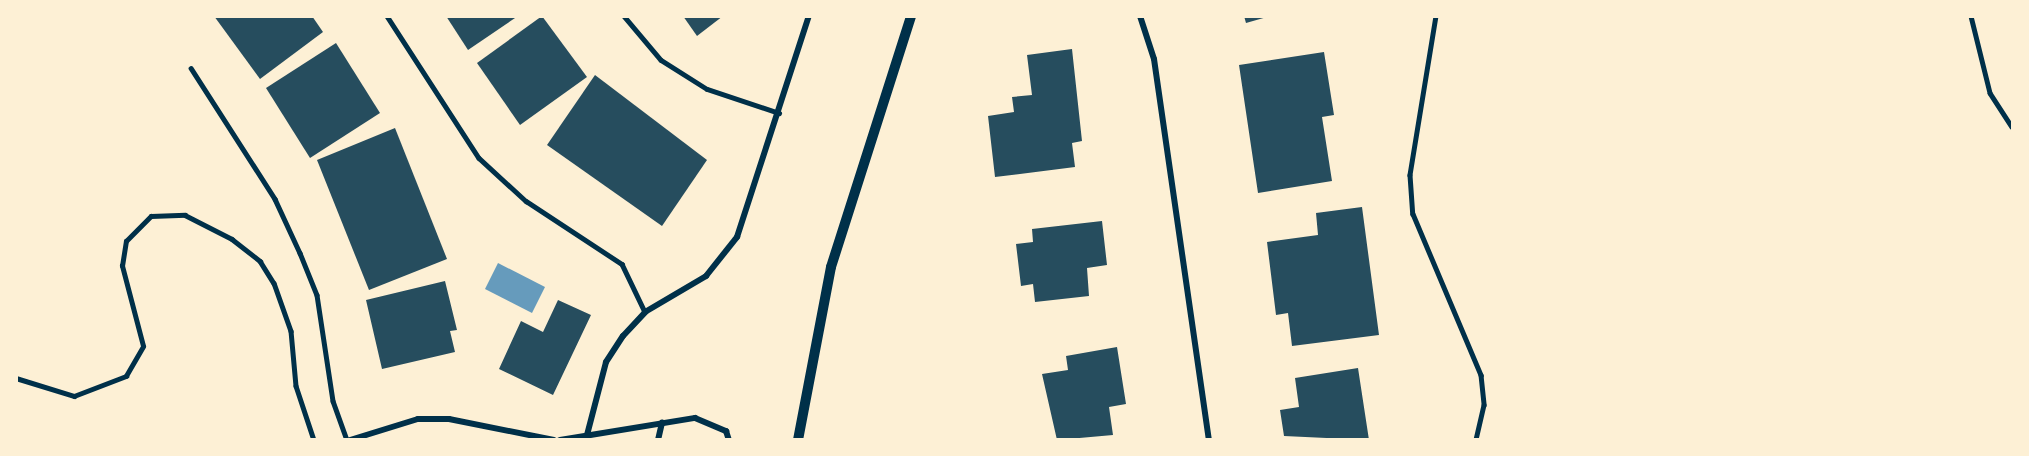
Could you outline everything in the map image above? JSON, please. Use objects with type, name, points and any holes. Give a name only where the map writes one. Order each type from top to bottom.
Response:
[{"type":"street","points":[[586,435],[606,362],[645,312],[706,276],[738,237],[809,16]]},
{"type":"street","points":[[798,440],[831,267],[911,16]]},
{"type":"street","points":[[1140,16],[1154,59],[1209,440]]},
{"type":"street","points":[[560,440],[695,418],[726,431],[729,440]]},
{"type":"street","points":[[348,440],[428,419],[554,440]]},
{"type":"street","points":[[658,440],[662,422]]},
{"type":"street","points":[[586,435],[594,440]]},
{"type":"lane","points":[[387,16],[479,158],[526,201],[622,264],[645,312]]},
{"type":"lane","points":[[624,16],[661,60],[707,89],[779,113]]},
{"type":"lane","points":[[1436,16],[1410,175],[1413,214],[1481,375],[1482,430],[1476,440]]},
{"type":"lane","points":[[1971,16],[1990,93],[2013,127]]},
{"type":"lane","points":[[190,68],[275,199],[300,253],[317,295],[333,401],[348,440]]},
{"type":"lane","points":[[16,378],[74,396],[126,376],[143,346],[122,266],[126,241],[151,216],[185,214],[232,239],[260,261],[274,283],[291,331],[296,386],[314,440]]},
{"type":"water","points":[[498,263],[545,287],[532,313],[485,289]]},
{"type":"building","points":[[214,16],[312,16],[323,32],[260,79]]},
{"type":"building","points":[[446,16],[518,16],[468,50]]},
{"type":"building","points":[[542,16],[587,77],[520,125],[477,63]]},
{"type":"building","points":[[683,16],[723,16],[697,36]]},
{"type":"building","points":[[1244,16],[1266,16],[1267,17],[1246,23]]},
{"type":"building","points":[[336,43],[380,113],[310,158],[266,88]]},
{"type":"building","points":[[1072,49],[1082,141],[1072,143],[1075,167],[995,177],[988,116],[1014,112],[1012,97],[1032,95],[1027,55]]},
{"type":"building","points":[[1324,52],[1334,115],[1322,117],[1332,181],[1258,193],[1239,65]]},
{"type":"building","points":[[595,75],[707,160],[662,226],[547,145]]},
{"type":"building","points":[[395,128],[447,259],[369,290],[317,160]]},
{"type":"building","points":[[1362,207],[1379,335],[1292,346],[1288,313],[1276,315],[1267,242],[1318,235],[1316,213]]},
{"type":"building","points":[[1102,221],[1107,265],[1087,268],[1089,296],[1035,302],[1033,284],[1021,286],[1016,244],[1033,242],[1032,229]]},
{"type":"building","points":[[445,281],[457,330],[450,331],[455,352],[382,369],[366,300]]},
{"type":"building","points":[[558,300],[591,315],[553,395],[499,369],[521,321],[543,332]]},
{"type":"building","points":[[1117,347],[1126,404],[1109,407],[1113,435],[1057,440],[1042,374],[1068,370],[1066,356]]},
{"type":"building","points":[[1358,368],[1369,440],[1284,436],[1280,410],[1299,407],[1295,378]]}]
